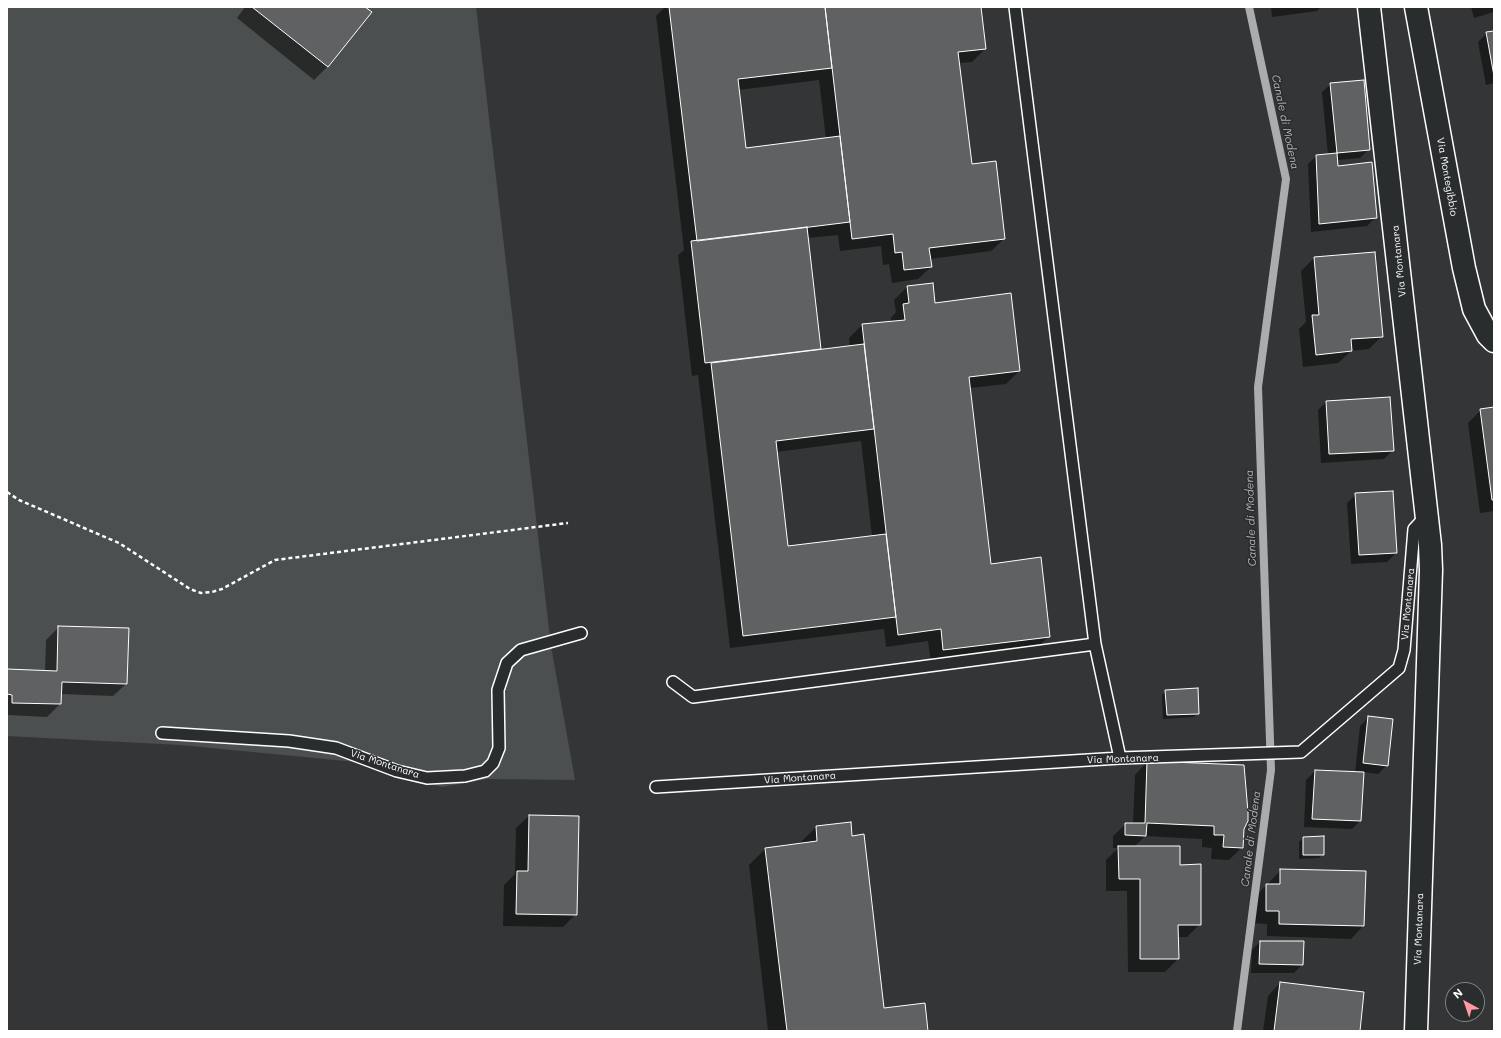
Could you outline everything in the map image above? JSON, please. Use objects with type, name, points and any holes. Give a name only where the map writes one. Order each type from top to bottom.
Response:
[{"type":"main road","name":"Via Montanara","points":[[1369,7],[1428,515],[1431,570],[1416,1031]]},
{"type":"main road","name":"Via Montegibbio","points":[[1416,7],[1464,268],[1474,308],[1488,335],[1494,341]]},
{"type":"lane","points":[[1015,7],[1095,644],[1120,758]]},
{"type":"lane","name":"Via Montanara","points":[[656,787],[1120,758],[1302,752],[1399,668],[1404,650],[1414,528],[1428,515]]},
{"type":"lane","name":"Via Montanara","points":[[162,733],[289,741],[336,748],[397,770],[427,778],[465,776],[485,770],[493,763],[499,748],[498,690],[507,663],[521,650],[580,634]]},
{"type":"lane","points":[[673,682],[692,697],[1095,644]]},
{"type":"path","points":[[7,492],[19,500],[119,543],[190,589],[201,593],[222,589],[264,565],[275,560],[288,557],[568,523]]},
{"type":"shaded area","points":[[7,7],[476,7],[551,646],[575,780],[488,779],[442,787],[356,762],[180,745],[7,736]]},
{"type":"building","points":[[252,7],[365,7],[372,12],[328,67]]},
{"type":"building","points":[[669,7],[825,7],[832,68],[738,79],[746,148],[840,136],[850,222],[697,241]]},
{"type":"building","points":[[825,7],[981,7],[986,49],[958,52],[972,164],[996,161],[1005,239],[929,248],[932,267],[904,270],[902,252],[895,253],[893,234],[852,239]]},
{"type":"building","points":[[1494,31],[1494,76],[1486,32]]},
{"type":"building","points":[[1364,80],[1370,150],[1337,153],[1330,83]]},
{"type":"building","points":[[1337,153],[1338,166],[1372,162],[1377,218],[1319,224],[1316,155]]},
{"type":"building","points":[[807,227],[821,349],[705,363],[691,241]]},
{"type":"building","points":[[1375,252],[1383,337],[1351,339],[1352,351],[1316,355],[1312,315],[1319,315],[1314,257]]},
{"type":"building","points":[[933,283],[935,303],[1011,293],[1020,371],[969,377],[991,564],[1041,557],[1050,637],[943,650],[941,629],[898,635],[862,324],[905,320],[903,304],[909,303],[907,286]]},
{"type":"building","points":[[864,344],[874,429],[776,441],[788,546],[886,534],[896,617],[743,636],[711,363]]},
{"type":"building","points":[[1390,397],[1394,451],[1329,454],[1326,401]]},
{"type":"building","points":[[1494,407],[1494,500],[1492,500],[1480,409]]},
{"type":"building","points":[[1393,491],[1397,553],[1359,555],[1355,493]]},
{"type":"building","points":[[58,626],[129,628],[127,684],[62,682],[61,704],[12,703],[12,695],[7,694],[7,669],[57,671]]},
{"type":"building","points":[[1198,688],[1199,714],[1167,715],[1165,690]]},
{"type":"building","points":[[1368,716],[1393,719],[1388,766],[1363,763]]},
{"type":"building","points":[[1147,761],[1244,765],[1248,821],[1244,829],[1243,848],[1223,847],[1224,835],[1214,835],[1214,826],[1147,823],[1146,836],[1125,835],[1125,823],[1145,823]]},
{"type":"building","points":[[1315,770],[1364,772],[1361,821],[1312,819]]},
{"type":"building","points":[[529,815],[579,816],[577,915],[516,914],[517,871],[528,871]]},
{"type":"building","points":[[851,822],[852,836],[864,834],[884,1008],[925,1003],[928,1031],[787,1031],[765,848],[817,841],[816,826]]},
{"type":"building","points":[[1324,836],[1324,855],[1303,855],[1303,837]]},
{"type":"building","points":[[1118,846],[1180,846],[1180,865],[1201,864],[1201,925],[1178,925],[1179,959],[1140,959],[1140,879],[1119,879]]},
{"type":"building","points":[[1280,869],[1366,871],[1364,926],[1279,924],[1279,911],[1266,911],[1266,884],[1280,884]]},
{"type":"building","points":[[1260,941],[1304,941],[1303,965],[1259,964]]},
{"type":"building","points":[[1280,982],[1364,992],[1360,1031],[1274,1031]]},
{"type":"waterway","name":"Canale di Modena","points":[[1237,1031],[1271,770],[1258,387],[1286,179],[1249,7]]}]
